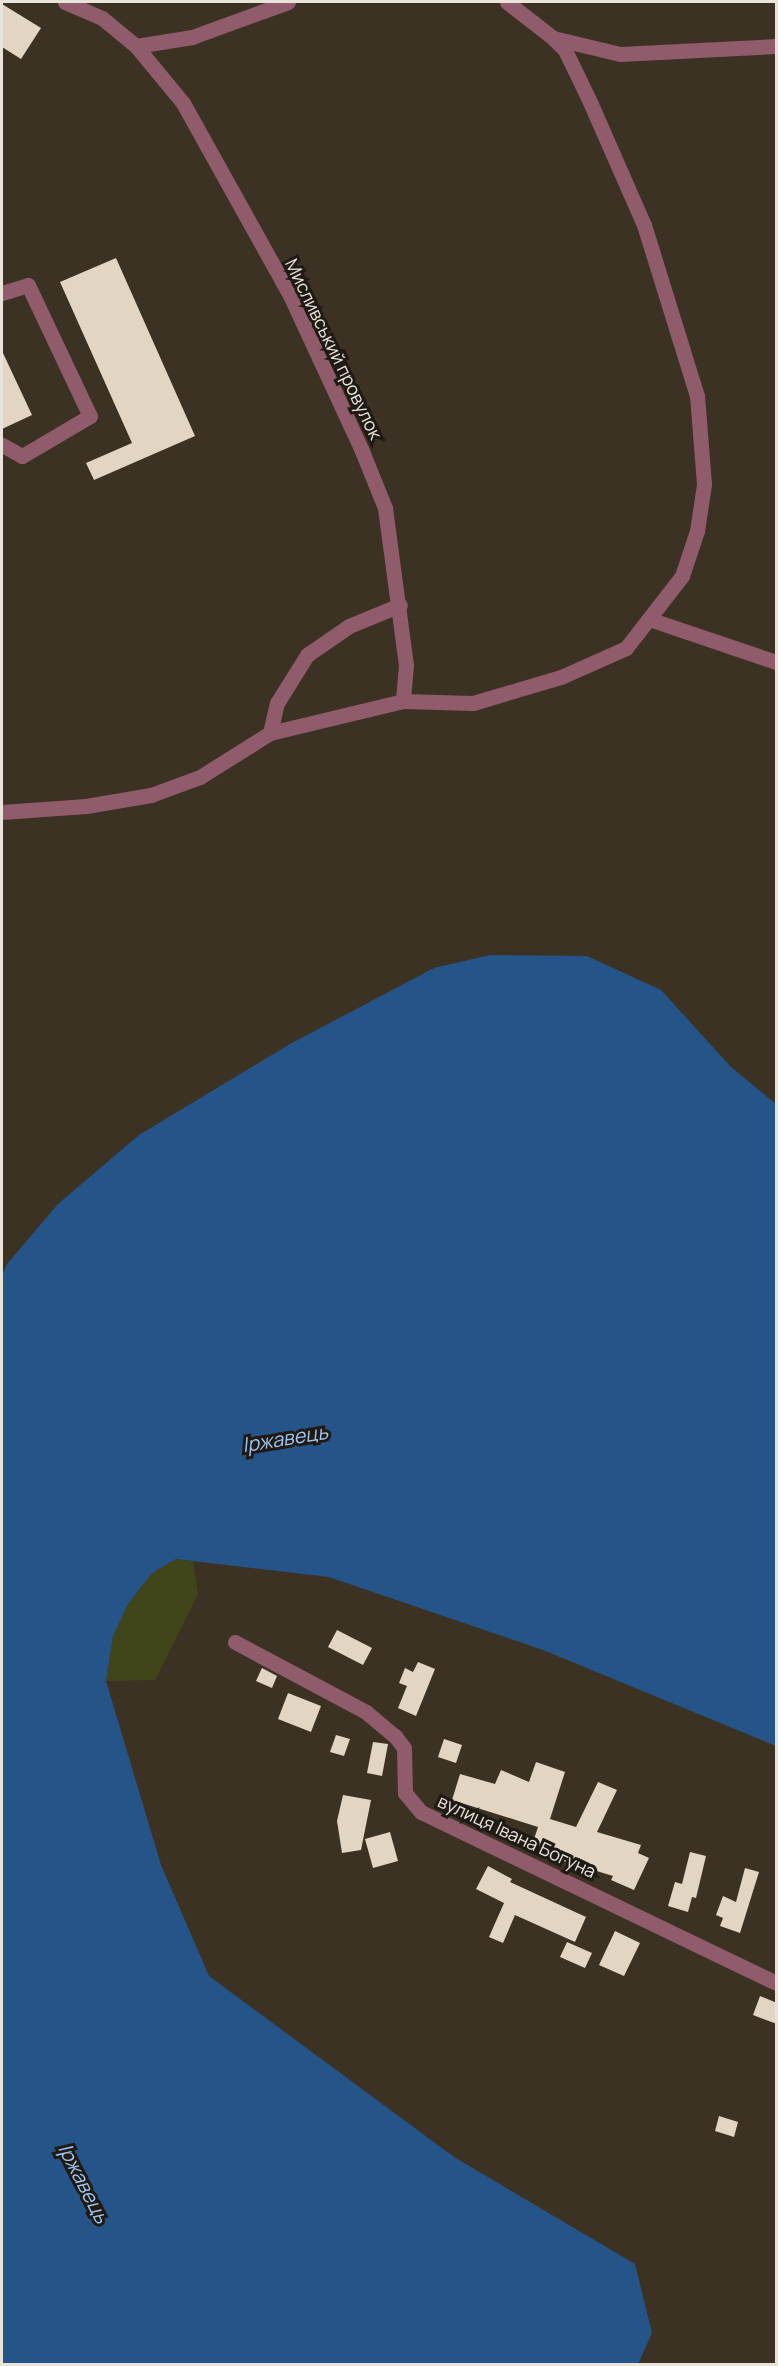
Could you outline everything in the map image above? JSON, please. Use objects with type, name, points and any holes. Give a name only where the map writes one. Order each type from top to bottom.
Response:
[{"type":"street","name":"Мисливський провулок","points":[[65,2],[102,18],[136,46],[183,103],[294,305],[385,508],[400,605],[406,665],[403,701]]},
{"type":"street","points":[[136,46],[192,37],[288,2]]},
{"type":"street","points":[[2,812],[86,806],[151,795],[200,777],[270,733],[403,701],[473,703],[561,677],[626,648],[682,576],[697,531],[704,484],[697,396],[644,225],[586,95],[564,50],[553,38],[507,2]]},
{"type":"street","points":[[553,38],[620,54],[777,46]]},
{"type":"street","points":[[2,293],[28,285],[90,416],[22,456],[2,445]]},
{"type":"street","points":[[270,733],[277,703],[307,655],[350,626],[400,605]]},
{"type":"street","points":[[649,619],[777,662]]},
{"type":"street","name":"вулиця Івана Богуна","points":[[235,1642],[366,1712],[395,1736],[404,1748],[405,1793],[421,1812],[777,1983]]},
{"type":"green space","points":[[176,1559],[193,1561],[198,1594],[155,1680],[106,1681],[113,1635],[128,1604],[152,1573]]},
{"type":"water","name":"Іржавець","points":[[490,955],[587,956],[661,990],[731,1067],[776,1104],[776,1746],[543,1650],[329,1577],[176,1559],[152,1573],[128,1604],[113,1636],[106,1681],[161,1865],[209,1976],[454,2157],[635,2264],[652,2333],[638,2364],[2,2364],[2,1275],[7,1264],[58,1204],[139,1135],[290,1044],[434,968]]},
{"type":"building","points":[[2,4],[41,28],[21,59],[2,47]]},
{"type":"building","points":[[116,258],[195,436],[94,480],[86,463],[132,443],[60,282]]},
{"type":"building","points":[[2,351],[32,415],[2,429]]},
{"type":"building","points":[[337,1630],[372,1648],[363,1665],[328,1647]]},
{"type":"building","points":[[418,1662],[435,1669],[416,1716],[398,1708],[407,1686],[399,1683],[405,1668],[413,1672]]},
{"type":"building","points":[[262,1668],[277,1676],[272,1688],[256,1681]]},
{"type":"building","points":[[288,1693],[321,1706],[311,1732],[278,1719]]},
{"type":"building","points":[[336,1735],[350,1739],[344,1756],[330,1752]]},
{"type":"building","points":[[444,1739],[462,1745],[456,1763],[438,1757]]},
{"type":"building","points":[[373,1742],[388,1744],[382,1776],[367,1773]]},
{"type":"building","points":[[536,1762],[565,1772],[550,1819],[576,1827],[598,1782],[617,1790],[597,1832],[641,1845],[638,1853],[649,1858],[634,1890],[611,1880],[613,1876],[564,1861],[566,1856],[532,1845],[538,1827],[452,1800],[460,1774],[495,1784],[501,1770],[529,1782]]},
{"type":"building","points":[[343,1795],[371,1800],[361,1850],[342,1853],[337,1821]]},
{"type":"building","points":[[390,1832],[398,1861],[373,1868],[365,1839]]},
{"type":"building","points":[[690,1852],[706,1856],[696,1898],[692,1897],[688,1912],[668,1906],[675,1882],[682,1884]]},
{"type":"building","points":[[488,1866],[512,1879],[510,1882],[586,1917],[575,1942],[515,1915],[503,1943],[489,1937],[504,1903],[476,1889]]},
{"type":"building","points":[[745,1868],[759,1872],[740,1933],[720,1926],[723,1918],[716,1915],[723,1896],[736,1902]]},
{"type":"building","points":[[615,1931],[640,1943],[624,1976],[599,1965]]},
{"type":"building","points":[[567,1942],[592,1953],[585,1968],[560,1957]]},
{"type":"building","points":[[760,1996],[777,2003],[777,2024],[753,2015]]},
{"type":"building","points":[[719,2116],[738,2122],[734,2137],[715,2131]]}]
